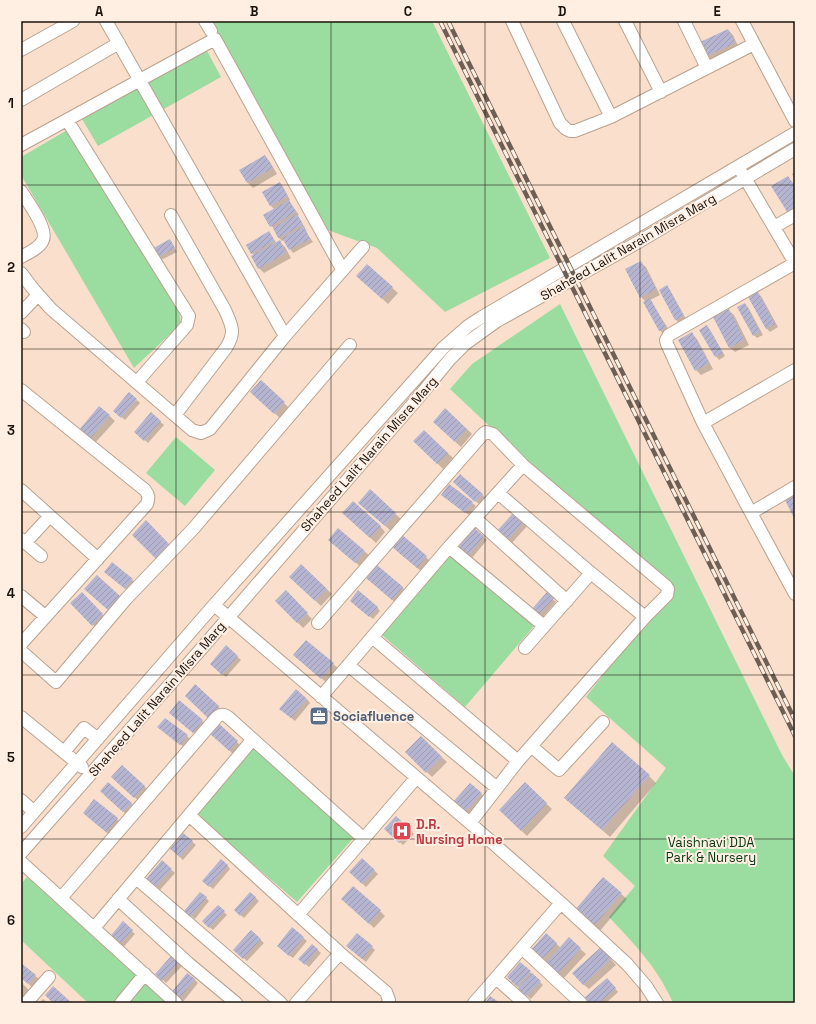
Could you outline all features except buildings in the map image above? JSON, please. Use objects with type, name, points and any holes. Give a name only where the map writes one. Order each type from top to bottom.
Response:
[{"type":"street","points":[[21,50],[72,21]]},
{"type":"street","points":[[106,21],[285,336]]},
{"type":"street","points":[[512,21],[560,123],[566,129],[575,131],[612,117],[754,44]]},
{"type":"street","points":[[563,21],[612,117]]},
{"type":"street","points":[[625,21],[661,92]]},
{"type":"street","points":[[684,21],[707,68]]},
{"type":"street","points":[[742,21],[795,121]]},
{"type":"street","points":[[21,145],[215,39],[342,269]]},
{"type":"street","points":[[21,100],[118,43]]},
{"type":"street","points":[[67,120],[189,316],[187,325],[137,382]]},
{"type":"street","name":"Shaheed Lalit Narain Misra Marg","points":[[21,827],[214,605],[443,348],[457,335],[482,317],[795,133]]},
{"type":"street","name":"Shaheed Lalit Narain Misra Marg","points":[[21,853],[228,617],[450,359],[465,344],[498,321],[635,244],[795,150]]},
{"type":"street","points":[[738,167],[795,263],[669,335],[666,340],[703,423],[795,594]]},
{"type":"street","points":[[21,257],[39,246],[43,241],[44,236],[41,223],[22,196]]},
{"type":"street","points":[[171,215],[225,310],[232,331],[231,339],[226,348],[175,415]]},
{"type":"street","points":[[774,227],[795,215]]},
{"type":"street","points":[[21,273],[51,309],[175,415],[196,432],[201,433],[210,429],[285,336],[363,246]]},
{"type":"street","points":[[21,313],[38,295]]},
{"type":"street","points":[[21,651],[56,682],[126,599],[193,529],[350,344]]},
{"type":"street","points":[[703,423],[795,370]]},
{"type":"street","points":[[21,390],[148,494],[149,499],[147,504],[21,644]]},
{"type":"street","points":[[318,623],[486,432],[493,434],[523,464],[666,586],[668,589],[667,595],[645,617],[518,761],[470,823]]},
{"type":"street","points":[[321,697],[523,464]]},
{"type":"street","points":[[751,513],[795,487]]},
{"type":"street","points":[[21,490],[98,559]]},
{"type":"street","points":[[498,493],[645,617]]},
{"type":"street","points":[[40,556],[23,541],[50,516]]},
{"type":"street","points":[[475,518],[567,601]]},
{"type":"street","points":[[450,547],[544,626]]},
{"type":"street","points":[[525,648],[591,573]]},
{"type":"street","points":[[21,596],[45,616]]},
{"type":"street","points":[[214,605],[470,823],[561,903],[628,964],[646,986],[657,1003]]},
{"type":"street","points":[[372,638],[518,761]]},
{"type":"street","points":[[348,665],[497,788]]},
{"type":"street","points":[[61,898],[217,717],[225,714],[364,838]]},
{"type":"street","points":[[21,717],[91,774]]},
{"type":"street","points":[[531,746],[559,770],[603,722]]},
{"type":"street","points":[[64,752],[84,728],[98,739]]},
{"type":"street","points":[[94,928],[253,739]]},
{"type":"street","points":[[298,915],[416,778]]},
{"type":"street","points":[[21,800],[34,812]]},
{"type":"street","points":[[189,815],[340,953],[386,992],[390,1000],[388,1003]]},
{"type":"street","points":[[21,862],[176,1003]]},
{"type":"street","points":[[136,878],[281,1003]]},
{"type":"street","points":[[118,899],[188,963],[236,1003]]},
{"type":"street","points":[[474,1003],[561,903]]},
{"type":"street","points":[[522,948],[581,1003]]},
{"type":"street","points":[[296,1003],[340,953]]},
{"type":"street","points":[[121,1003],[144,974]]},
{"type":"street","points":[[26,1003],[49,977]]},
{"type":"street","points":[[496,978],[524,1003]]},
{"type":"green space","points":[[210,21],[432,21],[550,258],[445,312],[377,248],[325,229]]},
{"type":"green space","points":[[206,49],[221,77],[98,146],[82,119]]},
{"type":"green space","points":[[69,129],[179,310],[181,324],[134,368],[21,175],[21,157]]},
{"type":"green space","name":"Vaishnavi DDA Park & Nursery","points":[[560,304],[782,755],[795,776],[795,1003],[673,1003],[667,990],[645,957],[609,917],[635,886],[603,856],[666,768],[586,697],[667,593],[450,389],[472,364]]},
{"type":"green space","points":[[176,437],[215,470],[185,506],[146,473]]},
{"type":"green space","points":[[451,554],[534,626],[465,707],[382,635]]},
{"type":"green space","points":[[255,747],[356,835],[297,902],[196,815]]},
{"type":"green space","points":[[27,877],[166,1003],[88,1003],[21,940],[21,884]]},
{"type":"railway","points":[[440,21],[795,736]]},
{"type":"railway","points":[[448,21],[795,720]]},
{"type":"place","name":"Sociafluence","points":[[319,716]]},
{"type":"place","name":"D.R. Nursing Home","points":[[402,831]]}]
